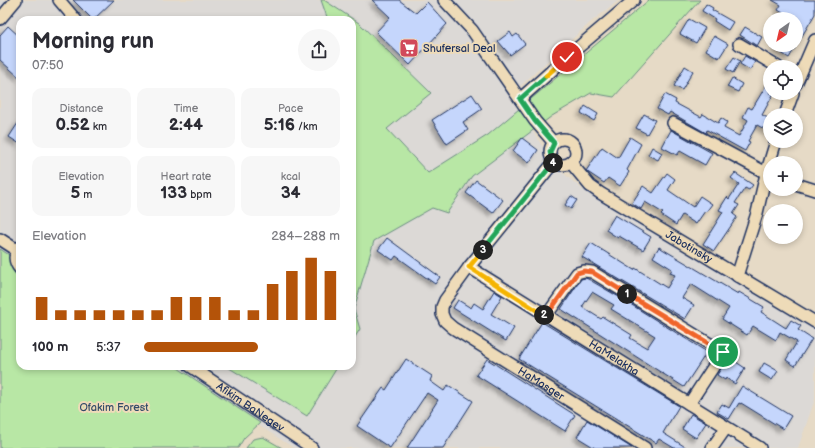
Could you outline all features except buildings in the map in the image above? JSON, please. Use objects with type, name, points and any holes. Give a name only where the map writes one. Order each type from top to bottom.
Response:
[{"type":"street","points":[[0,19],[16,0]]},
{"type":"street","points":[[59,0],[73,16]]},
{"type":"street","points":[[444,0],[472,30],[535,121],[554,143]]},
{"type":"street","points":[[520,99],[634,0]]},
{"type":"street","points":[[803,67],[815,40]]},
{"type":"street","points":[[739,44],[766,60]]},
{"type":"street","points":[[673,123],[763,171]]},
{"type":"street","points":[[561,139],[570,141],[573,144],[576,156],[571,163],[564,165],[554,162],[550,152],[554,143],[561,139]]},
{"type":"street","points":[[469,267],[554,162]]},
{"type":"street","name":"Jabotinsky","points":[[571,163],[590,186],[600,193],[736,276],[815,322]]},
{"type":"street","points":[[803,186],[815,190]]},
{"type":"street","points":[[736,276],[763,192]]},
{"type":"street","points":[[0,239],[16,247]]},
{"type":"street","name":"HaMasger","points":[[469,267],[445,300],[442,307],[442,314],[445,321],[453,328],[645,448]]},
{"type":"street","name":"HaMelakha","points":[[469,267],[760,448]]},
{"type":"street","points":[[546,316],[577,273],[584,271],[592,272],[723,352],[689,404]]},
{"type":"street","name":"Afikim BaNegev","points":[[196,370],[312,448]]},
{"type":"street","points":[[712,448],[726,428]]},
{"type":"shaded area","points":[[0,0],[619,0],[592,21],[509,96],[557,168],[582,189],[815,329],[815,399],[798,448],[294,448],[173,370],[356,370],[356,16],[16,16],[16,269],[0,259]]},
{"type":"green space","points":[[321,0],[324,0],[348,16],[327,16]]},
{"type":"green space","points":[[649,0],[700,0],[614,97],[591,93],[552,116],[472,176],[447,213],[432,208],[374,241],[356,302],[356,21],[431,93],[387,129],[428,173],[488,135]]},
{"type":"green space","name":"Ofakim Forest","points":[[0,249],[16,259],[16,370],[181,370],[260,423],[244,438],[238,448],[0,448]]},
{"type":"green space","points":[[356,316],[360,329],[356,336]]},
{"type":"green space","points":[[232,370],[336,370],[307,416]]},
{"type":"green space","points":[[263,437],[282,448],[246,448],[253,439]]},
{"type":"place","name":"Shufersal Deal","points":[[409,48]]},
{"type":"route","points":[[567,57],[520,99],[535,121],[554,143],[550,149],[550,152],[554,162],[469,267],[546,316],[577,273],[584,271],[592,272],[723,352]]}]
